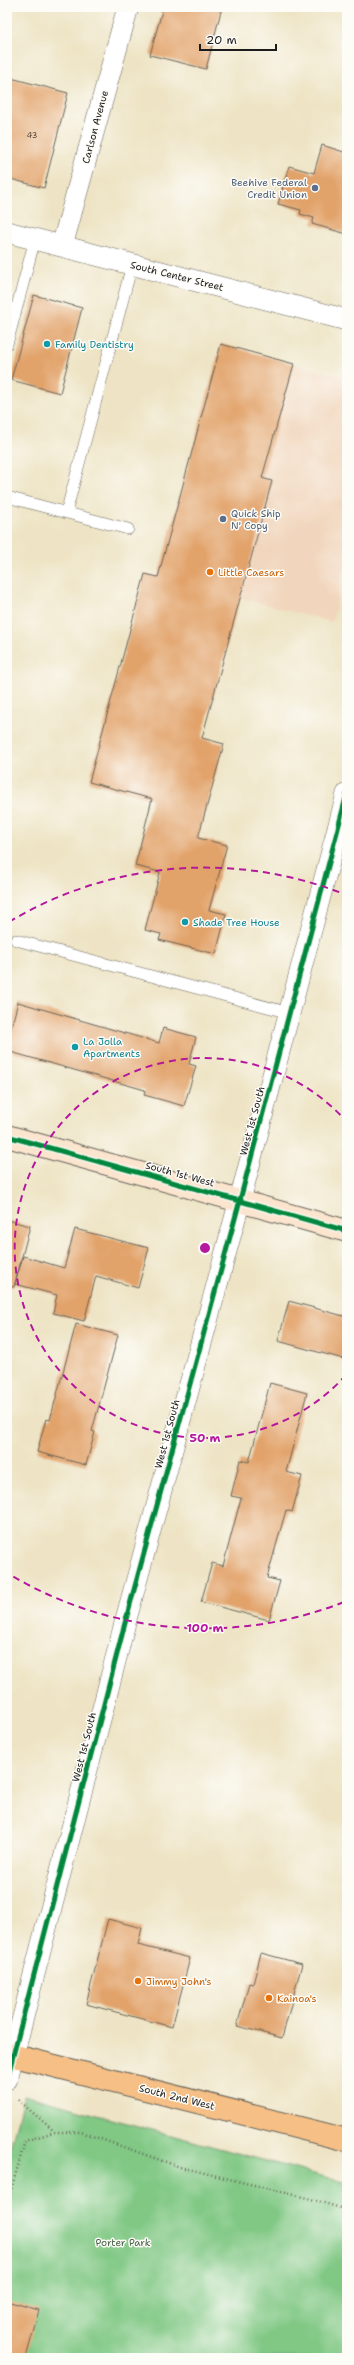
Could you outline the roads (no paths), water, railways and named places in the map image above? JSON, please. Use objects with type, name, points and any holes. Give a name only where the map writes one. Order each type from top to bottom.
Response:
[{"type":"main road","name":"South 2nd West","points":[[10,2055],[347,2140]]},
{"type":"street","name":"Carlson Avenue","points":[[62,246],[128,7]]},
{"type":"street","name":"South Center Street","points":[[7,232],[347,320]]},
{"type":"street","name":"West 1st South","points":[[7,2079],[10,2055],[345,806]]},
{"type":"street","name":"South 1st West","points":[[7,1136],[347,1231]]},
{"type":"lane","points":[[7,344],[35,239]]},
{"type":"lane","points":[[66,513],[132,265]]},
{"type":"lane","points":[[7,497],[128,529]]},
{"type":"lane","points":[[16,940],[290,1013]]},
{"type":"place","name":"Beehive Federal Credit Union","points":[[315,188]]},
{"type":"place","name":"Family Dentistry","points":[[47,344]]},
{"type":"place","name":"Quick Ship N' Copy","points":[[223,519]]},
{"type":"place","name":"Little Caesars","points":[[210,572]]},
{"type":"place","name":"Shade Tree House","points":[[185,922]]},
{"type":"place","name":"La Jolla Apartments","points":[[75,1047]]},
{"type":"place","name":"Jimmy John's","points":[[138,1981]]},
{"type":"place","name":"Kainoa's","points":[[269,1998]]},
{"type":"park label","name":"Porter Park","points":[[123,2242]]}]
